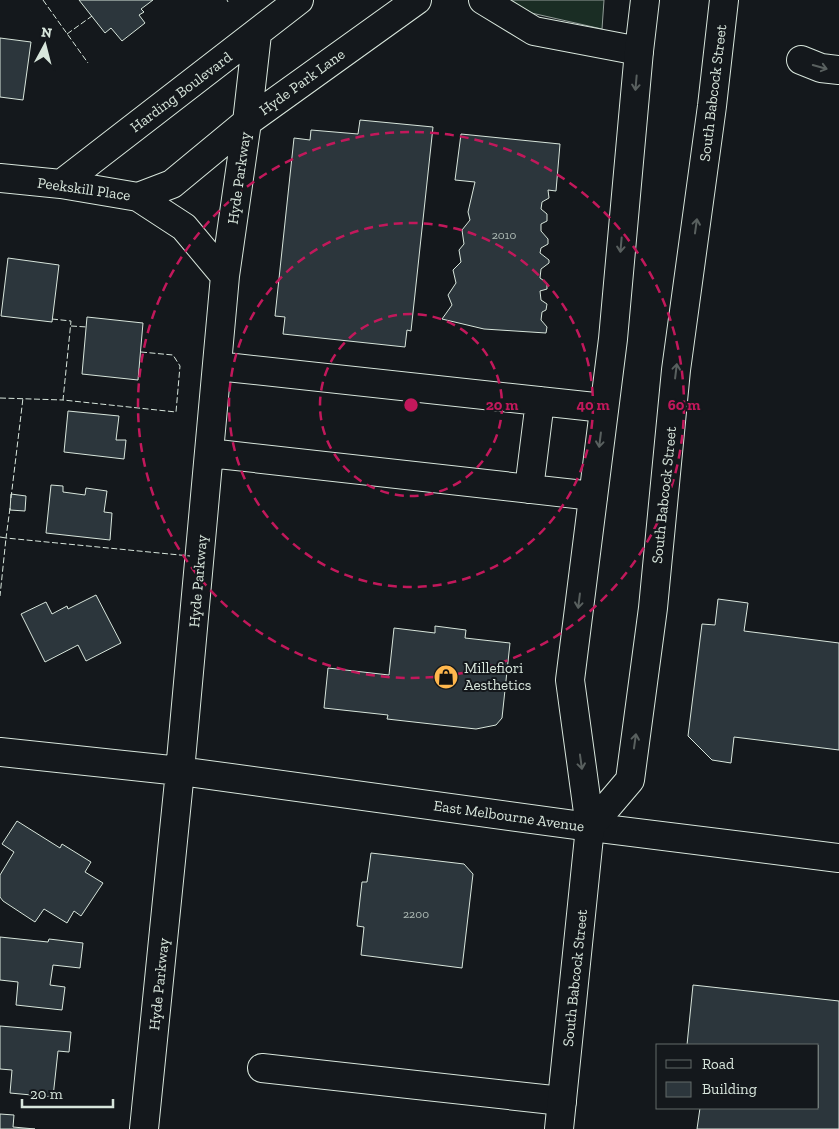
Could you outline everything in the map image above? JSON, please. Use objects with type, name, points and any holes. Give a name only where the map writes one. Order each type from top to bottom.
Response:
[{"type":"street","name":"Harding Boulevard","points":[[61,184],[299,0]]},
{"type":"street","name":"Hyde Park Lane","points":[[138,197],[172,184],[247,122],[416,0]]},
{"type":"street","points":[[484,0],[534,31],[638,50]]},
{"type":"street","name":"South Babcock Street","points":[[559,1129],[590,827],[570,680],[612,339],[638,50],[645,0]]},
{"type":"street","name":"South Babcock Street","points":[[590,827],[630,780],[653,608],[676,370],[712,106],[724,0]]},
{"type":"street","name":"Hyde Parkway","points":[[144,1129],[180,771],[225,276],[247,122],[257,34]]},
{"type":"street","points":[[801,60],[821,68],[839,70]]},
{"type":"street","name":"Peekskill Place","points":[[0,178],[61,184],[138,197],[184,227],[225,276]]},
{"type":"street","points":[[217,366],[604,408]]},
{"type":"street","points":[[529,489],[540,401]]},
{"type":"street","points":[[209,453],[593,496]]},
{"type":"street","name":"East Melbourne Avenue","points":[[0,752],[180,771],[590,827],[839,858]]},
{"type":"street","points":[[262,1068],[562,1101]]},
{"type":"green space","points":[[474,0],[604,0],[602,29]]},
{"type":"building","points":[[79,0],[153,0],[141,9],[144,12],[139,15],[145,23],[122,41],[111,28],[105,33]]},
{"type":"building","points":[[0,38],[31,42],[23,100],[0,97]]},
{"type":"building","points":[[360,120],[433,127],[411,331],[407,330],[405,347],[283,334],[285,317],[275,316],[294,138],[310,140],[311,130],[358,134]]},
{"type":"building","points":[[461,134],[560,144],[556,191],[548,190],[549,198],[542,202],[541,209],[547,214],[547,221],[541,224],[541,231],[548,239],[548,244],[541,248],[540,253],[549,260],[549,263],[541,269],[540,278],[547,283],[547,289],[540,291],[541,300],[547,304],[546,310],[542,312],[541,320],[547,327],[546,333],[484,329],[442,319],[452,305],[448,295],[456,283],[453,270],[461,262],[459,250],[464,244],[462,230],[470,220],[468,212],[475,182],[455,180]]},
{"type":"building","points":[[8,258],[59,265],[52,322],[1,316]]},
{"type":"building","points":[[87,317],[143,323],[138,380],[82,374]]},
{"type":"building","points":[[68,411],[119,416],[116,440],[126,440],[124,459],[64,452]]},
{"type":"building","points":[[51,485],[63,486],[63,492],[85,495],[86,488],[107,491],[104,512],[112,513],[110,540],[46,533]]},
{"type":"building","points":[[11,494],[26,496],[25,511],[10,510]]},
{"type":"building","points":[[96,595],[121,643],[86,661],[78,645],[45,662],[21,614],[46,602],[52,614],[67,606],[68,609]]},
{"type":"building","points":[[718,599],[748,603],[744,631],[839,643],[839,750],[734,737],[731,763],[712,760],[688,736],[702,624],[715,625]]},
{"type":"building","points":[[435,626],[466,630],[465,638],[510,643],[502,718],[496,725],[476,729],[387,719],[388,715],[324,708],[328,668],[389,675],[394,628],[435,633]]},
{"type":"building","points":[[17,821],[60,848],[62,844],[91,862],[85,872],[103,883],[81,916],[74,911],[67,923],[44,909],[35,922],[3,901],[0,897],[0,875],[14,852],[2,844]]},
{"type":"building","points":[[371,853],[464,864],[473,874],[462,968],[361,955],[364,927],[357,926],[362,882],[367,882]]},
{"type":"building","points":[[0,937],[48,942],[49,939],[83,943],[80,968],[53,965],[50,985],[65,987],[62,1010],[16,1005],[18,982],[0,980]]},
{"type":"building","points":[[693,985],[839,1001],[839,1129],[697,1129],[700,1109],[819,1109],[819,1044],[687,1044]]},
{"type":"building","points":[[0,1026],[71,1032],[69,1052],[58,1051],[53,1097],[10,1093],[12,1070],[0,1069]]},
{"type":"building","points":[[0,1114],[14,1115],[13,1127],[35,1129],[0,1129]]},
{"type":"fence","points":[[43,0],[88,63]]},
{"type":"fence","points":[[67,34],[92,16]]},
{"type":"fence","points":[[52,319],[71,321],[63,400],[176,412],[180,366],[173,355],[141,352]]},
{"type":"fence","points":[[71,326],[87,327]]},
{"type":"fence","points":[[0,398],[63,400]]},
{"type":"fence","points":[[11,498],[23,398]]},
{"type":"fence","points":[[10,508],[6,538],[190,556]]},
{"type":"fence","points":[[0,537],[6,538],[0,596]]},
{"type":"place","name":"Millefiori Aesthetics","points":[[446,677]]}]
